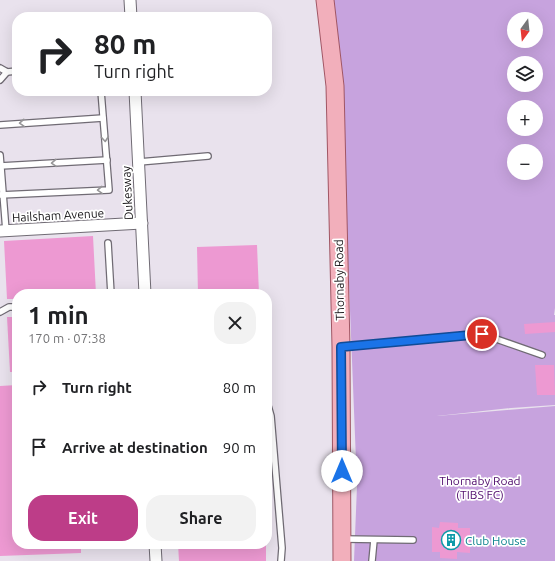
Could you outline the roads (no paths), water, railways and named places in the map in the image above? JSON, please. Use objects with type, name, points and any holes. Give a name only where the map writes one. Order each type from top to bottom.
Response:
[{"type":"main road","name":"Thornaby Road","points":[[325,0],[335,86],[341,347],[342,561]]},
{"type":"street","points":[[130,0],[131,12]]},
{"type":"street","name":"Dukesway","points":[[135,96],[145,289]]},
{"type":"street","name":"Hailsham Avenue","points":[[3,231],[142,223]]},
{"type":"street","points":[[155,549],[156,561]]},
{"type":"lane","points":[[0,68],[6,72],[12,71]]},
{"type":"lane","points":[[0,80],[6,72]]},
{"type":"lane","points":[[2,195],[109,190],[101,96]]},
{"type":"lane","points":[[0,125],[103,118]]},
{"type":"lane","points":[[0,155],[3,231]]},
{"type":"lane","points":[[138,162],[208,156]]},
{"type":"lane","points":[[1,166],[107,160]]},
{"type":"lane","points":[[108,243],[111,289]]},
{"type":"lane","points":[[0,312],[12,307]]},
{"type":"lane","points":[[341,347],[482,334],[542,356]]},
{"type":"lane","points":[[272,432],[282,548],[281,561]]},
{"type":"lane","points":[[342,539],[413,540]]},
{"type":"lane","points":[[372,561],[374,540]]},
{"type":"place","name":"Club House","points":[[451,540]]},
{"type":"park label","name":"Thornaby Road (TIBS FC)","points":[[480,487]]}]
